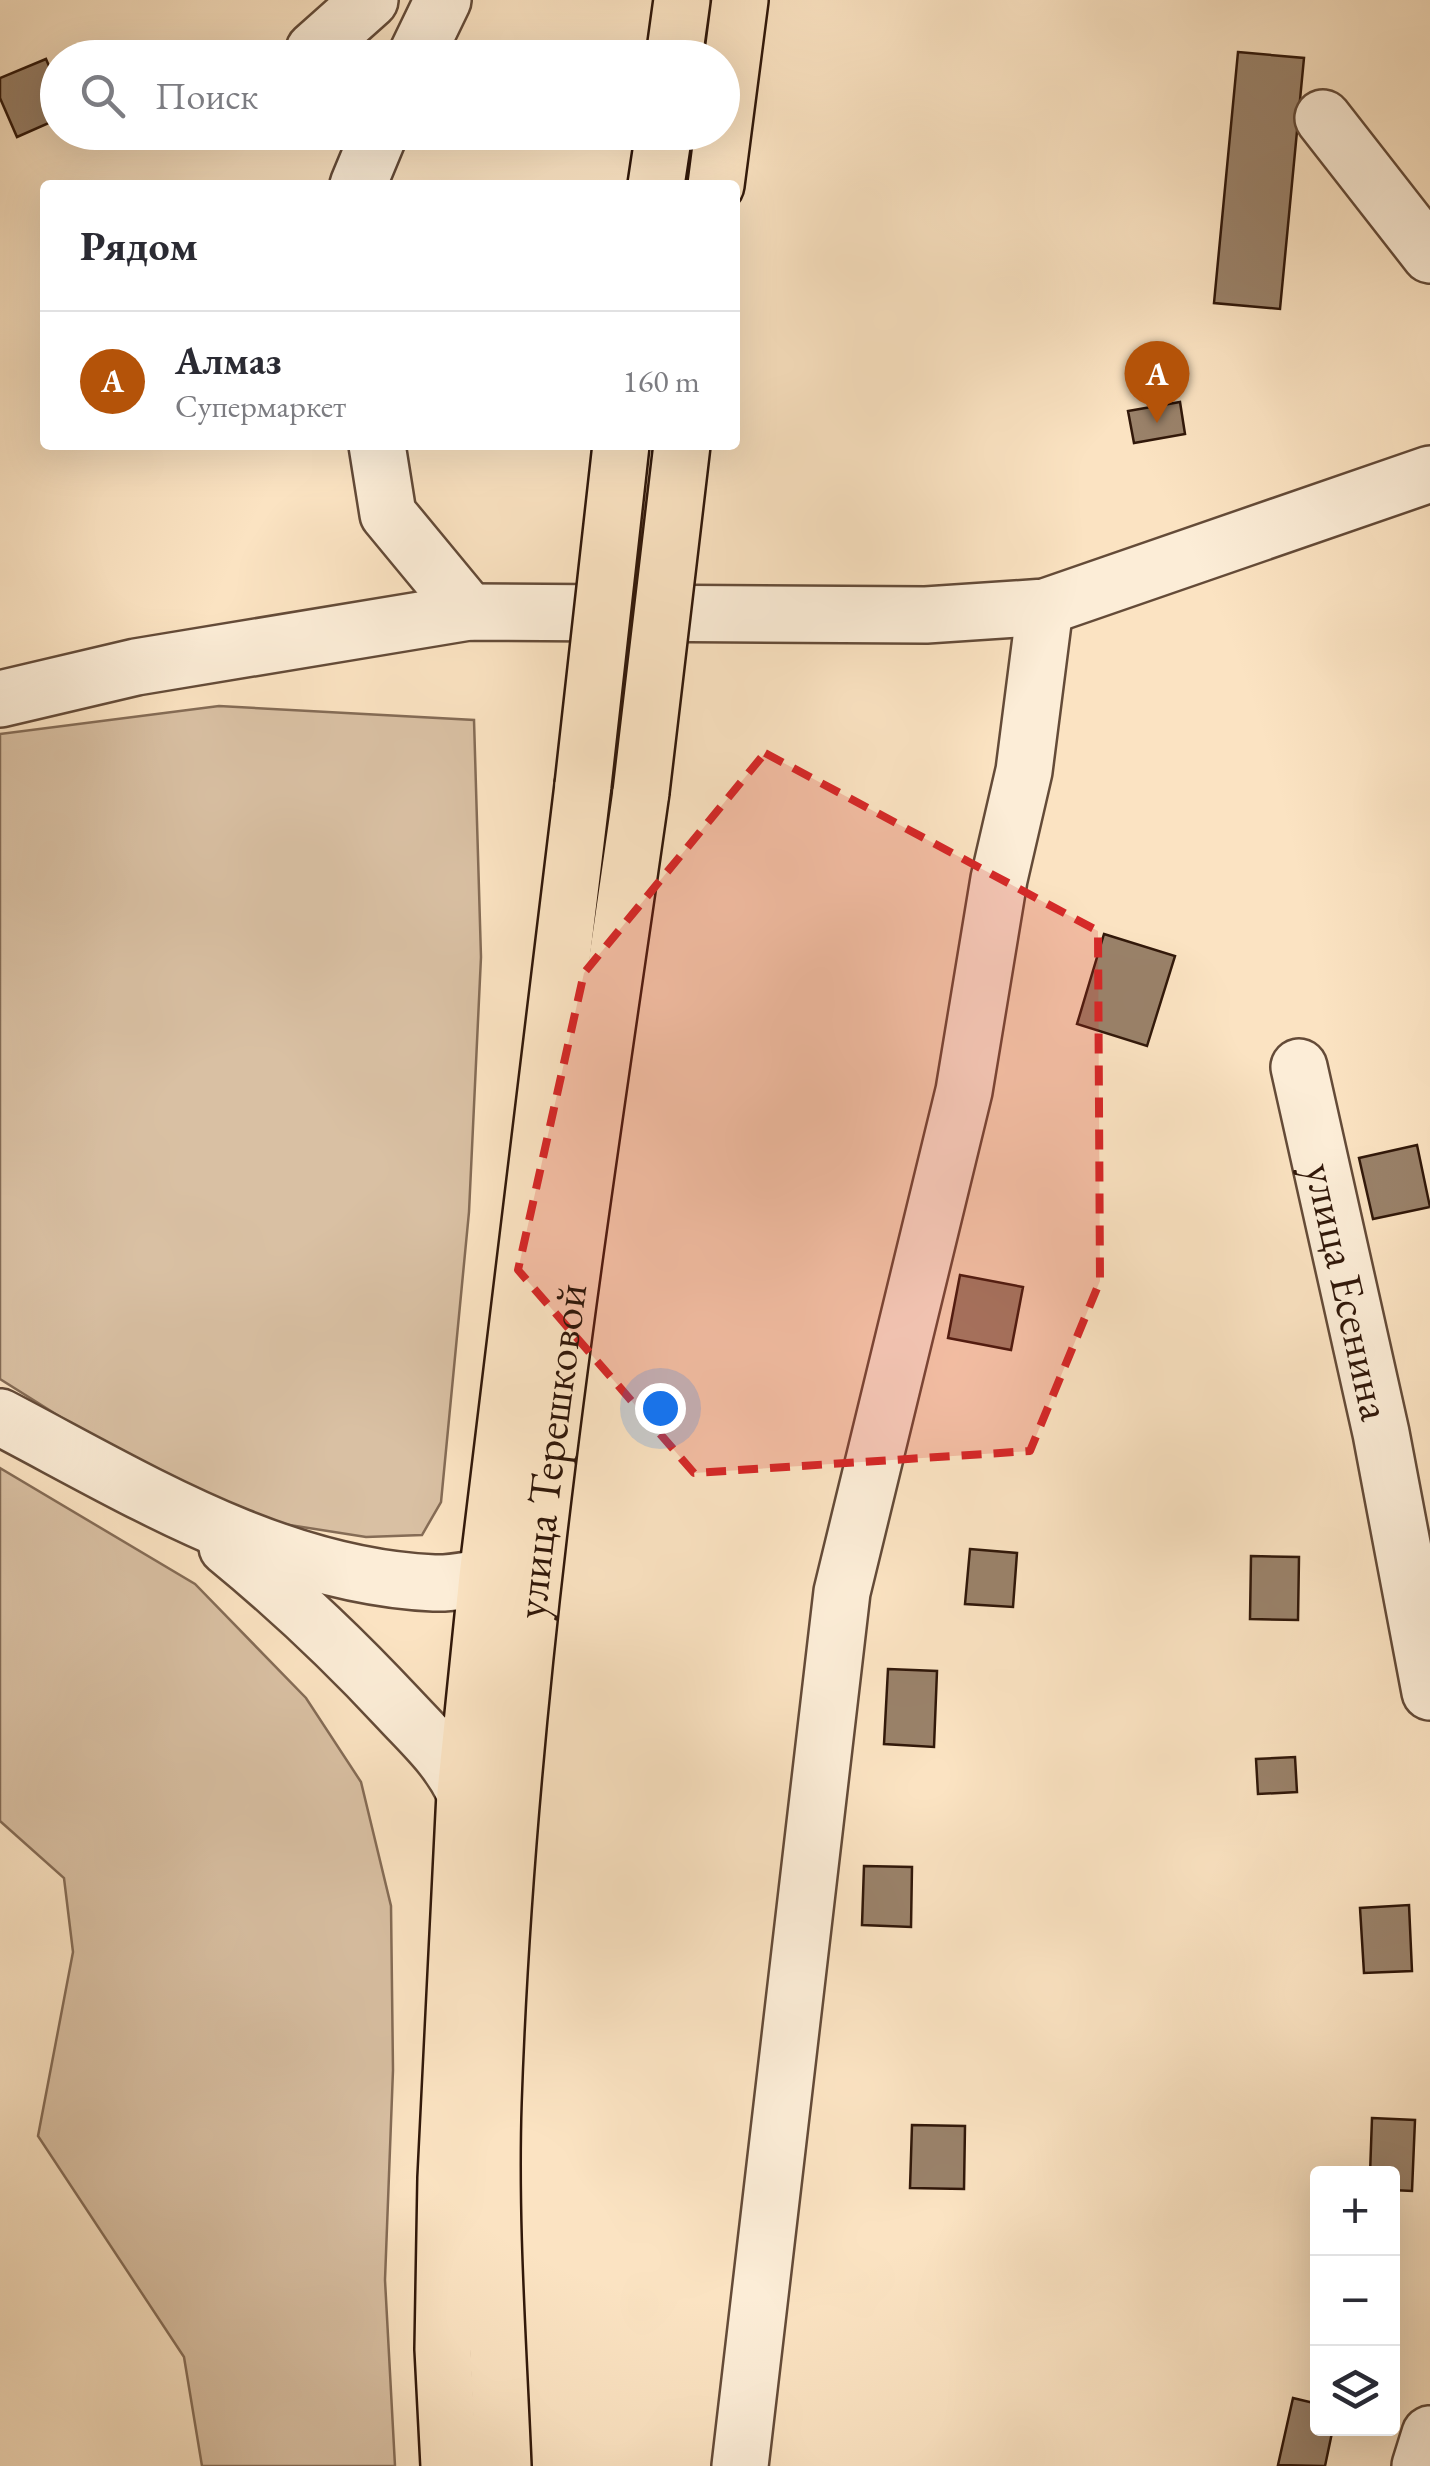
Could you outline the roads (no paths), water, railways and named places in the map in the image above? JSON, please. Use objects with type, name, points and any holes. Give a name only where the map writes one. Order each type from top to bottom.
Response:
[{"type":"main road","points":[[676,40],[682,0]]},
{"type":"main road","points":[[735,40],[740,0]]},
{"type":"main road","points":[[657,180],[661,150]]},
{"type":"main road","points":[[717,180],[721,150]]},
{"type":"main road","name":"улица Терешковой","points":[[449,2466],[442,2349],[465,1793],[620,450]]},
{"type":"main road","name":"улица Терешковой","points":[[503,2466],[493,2106],[509,1814],[537,1527],[641,792],[681,450]]},
{"type":"street","points":[[325,40],[370,0]]},
{"type":"street","points":[[424,40],[443,0]]},
{"type":"street","points":[[1323,118],[1430,255]]},
{"type":"street","points":[[360,180],[373,150]]},
{"type":"street","points":[[378,450],[388,514],[469,612]]},
{"type":"street","points":[[0,699],[136,667],[469,612],[926,616],[1045,607],[1430,474]]},
{"type":"street","points":[[747,2456],[842,1592],[964,1091],[1000,879],[1024,771],[1045,607]]},
{"type":"street","name":"улица Есенина","points":[[1299,1068],[1381,1433],[1430,1692]]},
{"type":"street","points":[[0,1417],[186,1514],[281,1554],[374,1577],[438,1584],[488,1577]]},
{"type":"street","points":[[186,1514],[283,1593],[375,1682],[452,1765],[465,1793]]},
{"type":"street","points":[[1420,2466],[1430,2434]]},
{"type":"place","name":"Алмаз","points":[[1157,423]]}]
